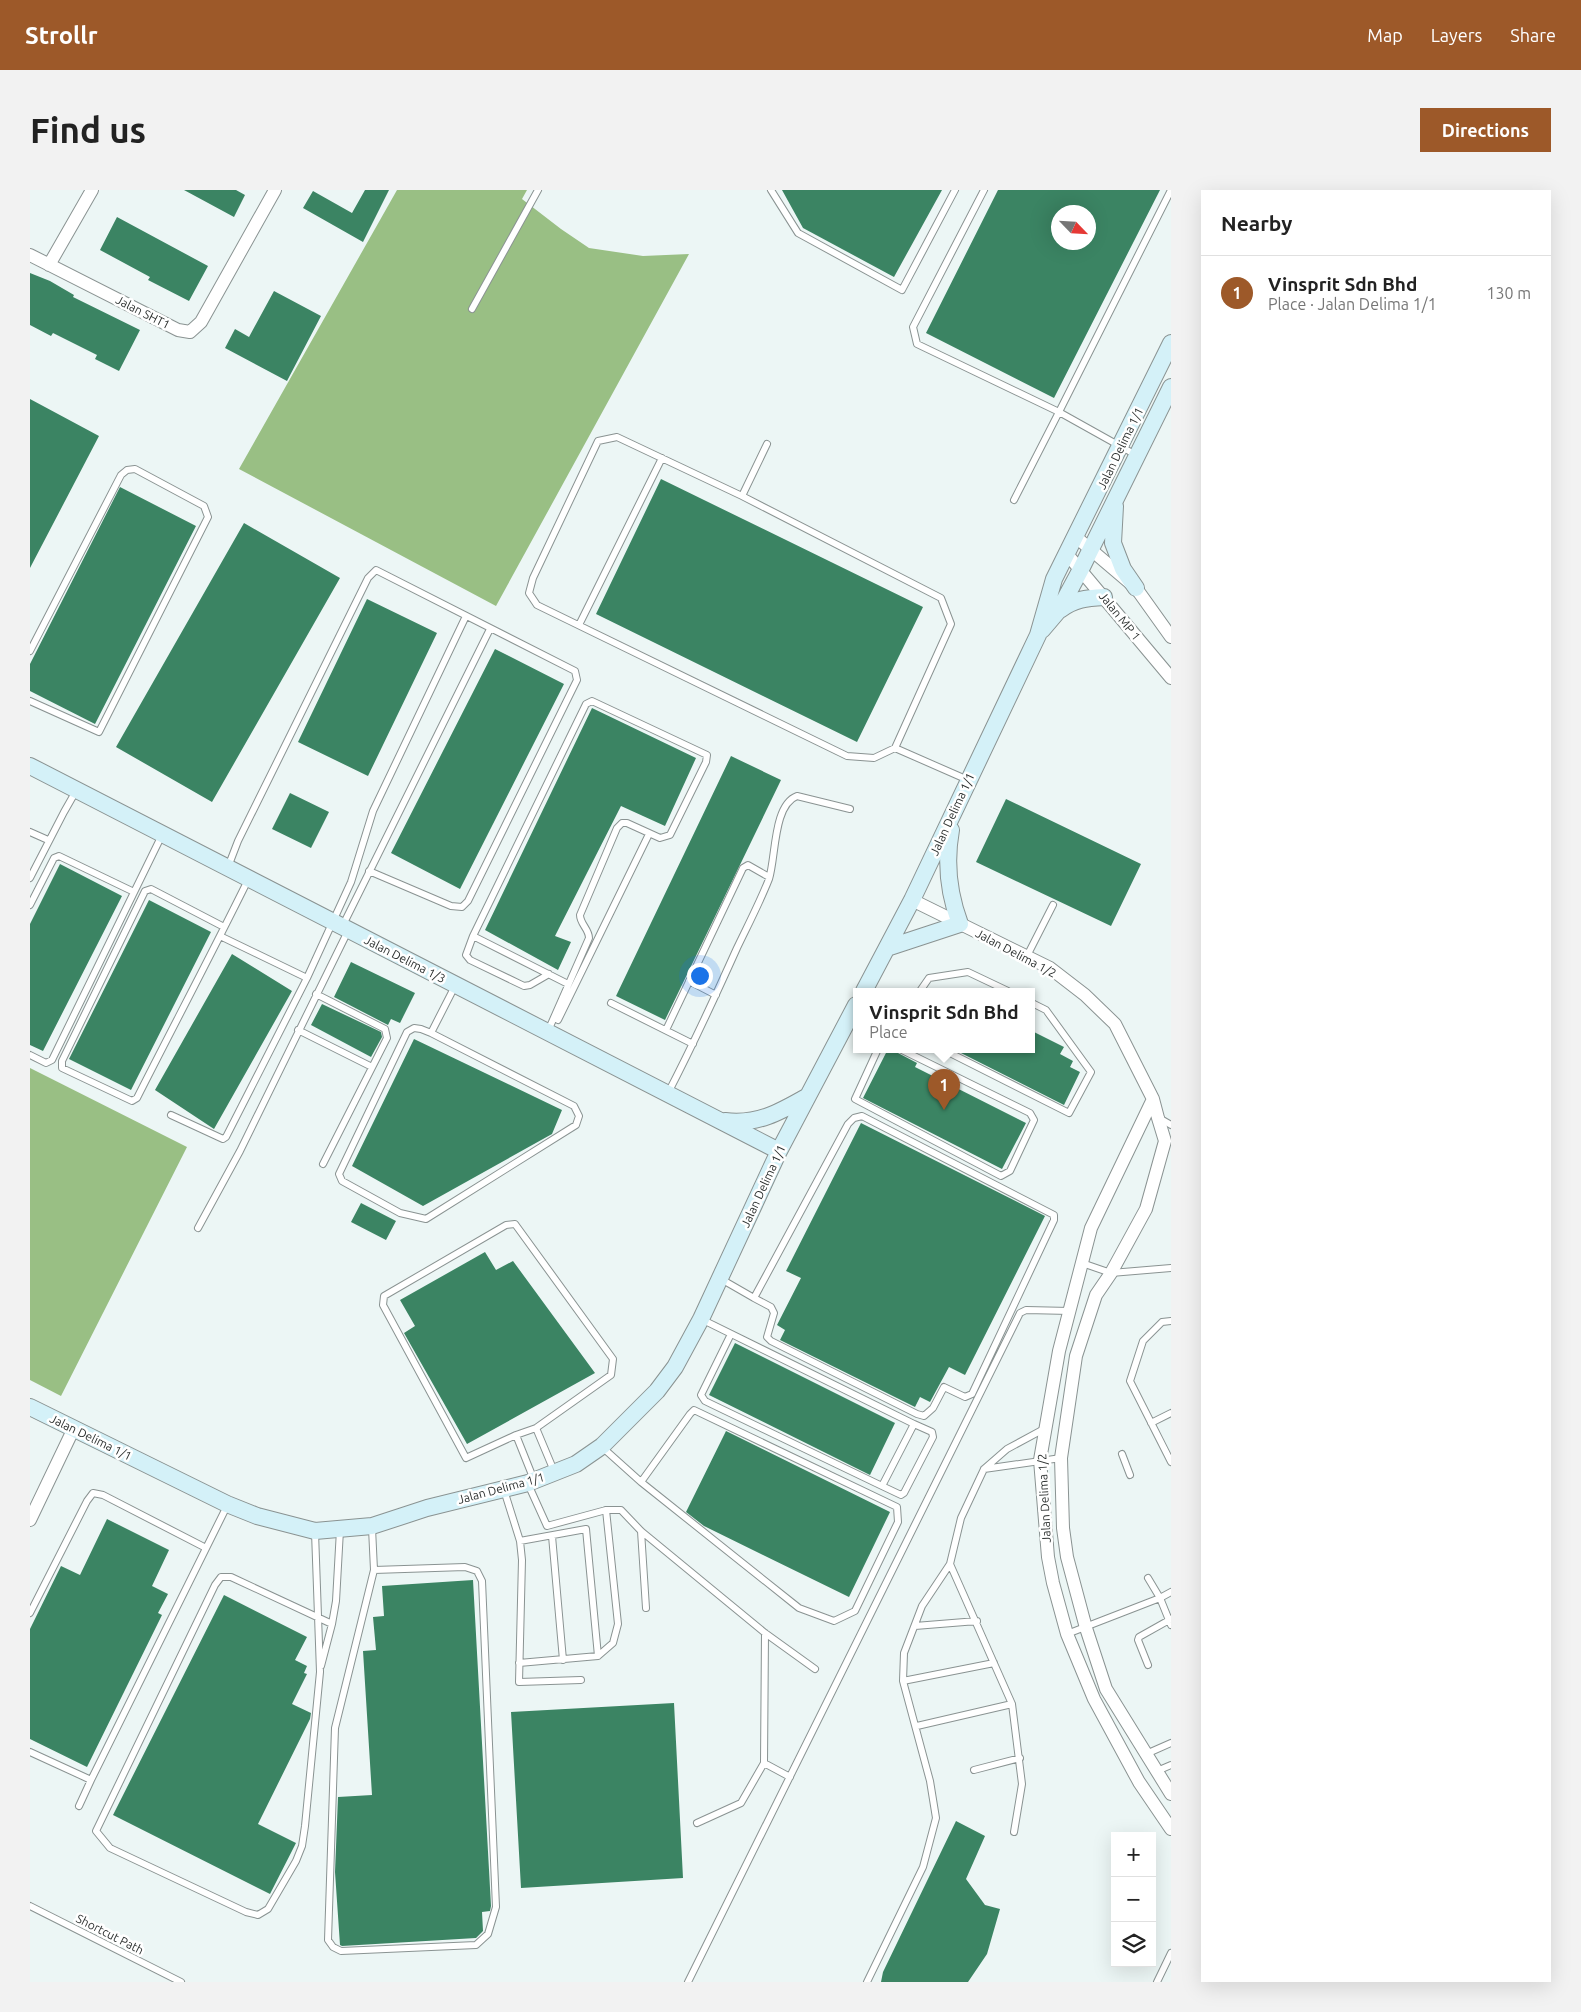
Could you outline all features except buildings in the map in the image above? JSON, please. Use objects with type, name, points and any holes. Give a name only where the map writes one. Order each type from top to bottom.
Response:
[{"type":"street","points":[[49,265],[92,190]]},
{"type":"street","name":"Jalan SHT1","points":[[30,255],[178,330],[190,332],[201,322],[275,190]]},
{"type":"street","name":"Jalan Delima 1/1","points":[[866,988],[912,900],[1038,636],[1054,579],[1171,344]]},
{"type":"street","name":"Jalan Delima 1/1","points":[[1038,636],[1059,610],[1081,570],[1137,456],[1169,398]]},
{"type":"street","points":[[1116,499],[1113,543],[1123,569],[1171,637]]},
{"type":"street","points":[[1076,537],[1136,588]]},
{"type":"street","name":"Jalan MP 1","points":[[1067,554],[1171,678]]},
{"type":"street","points":[[1059,610],[1070,602],[1104,597]]},
{"type":"street","name":"Jalan Delima 1/3","points":[[30,766],[779,1151]]},
{"type":"street","points":[[887,948],[960,924],[953,906],[947,868],[947,849],[954,809]]},
{"type":"street","name":"Jalan Delima 1/2","points":[[912,900],[1050,968],[1085,995],[1115,1024],[1153,1099],[1165,1141],[1146,1209],[1111,1273],[1096,1294],[1076,1356],[1061,1458],[1067,1557],[1086,1628],[1106,1689],[1171,1794]]},
{"type":"street","name":"Jalan Delima 1/1","points":[[30,1406],[227,1504],[257,1516],[315,1531],[372,1526],[427,1508],[531,1482],[576,1464],[602,1446],[657,1391],[674,1367],[701,1319],[779,1151],[808,1096],[850,1024],[853,1014]]},
{"type":"street","points":[[718,1120],[743,1123],[777,1114],[808,1096]]},
{"type":"street","name":"Jalan Delima 1/2","points":[[1153,1099],[1091,1228],[1059,1351],[1040,1460],[1048,1557],[1067,1634],[1094,1699],[1139,1782],[1170,1829]]},
{"type":"street","points":[[30,1520],[74,1428]]},
{"type":"lane","points":[[472,309],[538,190]]},
{"type":"lane","points":[[772,190],[798,233],[902,290],[955,190]]},
{"type":"lane","points":[[984,190],[912,327],[917,344],[1059,412],[1137,456]]},
{"type":"lane","points":[[1014,500],[1171,190]]},
{"type":"lane","points":[[1147,392],[1169,398]]},
{"type":"lane","points":[[617,437],[662,458],[742,496],[941,598],[951,624],[895,748],[874,758],[847,756],[537,605],[529,593],[533,578],[598,441],[617,437]]},
{"type":"lane","points":[[742,496],[767,444]]},
{"type":"lane","points":[[579,625],[662,458]]},
{"type":"lane","points":[[30,651],[121,475],[127,470],[135,469],[204,506],[208,517],[99,732],[30,701]]},
{"type":"lane","points":[[228,868],[238,841],[368,578],[376,570],[575,672],[577,680],[468,901],[462,907],[451,906],[369,871]]},
{"type":"lane","points":[[198,1228],[240,1152],[316,994],[341,926],[351,882],[373,811],[466,616]]},
{"type":"lane","points":[[171,1115],[223,1139],[226,1137],[307,978],[341,926],[490,629]]},
{"type":"lane","points":[[549,974],[530,985],[524,986],[470,960],[466,955],[473,936],[586,704],[592,701],[706,755],[706,762],[670,835],[660,838],[627,823],[622,823],[618,828],[580,915],[580,920],[589,933],[588,938],[550,1033]]},
{"type":"lane","points":[[895,748],[968,780]]},
{"type":"lane","points":[[30,878],[48,840],[77,790]]},
{"type":"lane","points":[[668,1094],[770,877],[774,844],[786,804],[797,796],[850,809]]},
{"type":"lane","points":[[30,832],[48,840]]},
{"type":"lane","points":[[30,1055],[46,1063],[52,1060],[163,834]]},
{"type":"lane","points":[[550,1033],[649,834]]},
{"type":"lane","points":[[30,905],[54,858],[59,856],[134,892]]},
{"type":"lane","points":[[666,1030],[743,868],[748,865],[770,877]]},
{"type":"lane","points":[[224,927],[151,889],[145,891],[62,1061],[62,1068],[132,1101],[137,1098],[220,936],[248,878]]},
{"type":"lane","points":[[1026,956],[1054,905]]},
{"type":"lane","points":[[220,936],[307,978]]},
{"type":"lane","points":[[473,936],[568,984]]},
{"type":"lane","points":[[922,988],[929,978],[968,972],[1002,988]]},
{"type":"lane","points":[[689,981],[716,995]]},
{"type":"lane","points":[[431,1033],[455,984]]},
{"type":"lane","points":[[316,994],[385,1029],[386,1038],[323,1164]]},
{"type":"lane","points":[[611,1003],[693,1044]]},
{"type":"lane","points":[[950,1053],[1069,1113],[1091,1072],[1046,1010],[1035,1004]]},
{"type":"lane","points":[[414,1028],[431,1033],[574,1106],[579,1116],[576,1125],[426,1219],[400,1213],[342,1181],[339,1174],[408,1032],[414,1028]]},
{"type":"lane","points":[[298,1030],[372,1067]]},
{"type":"lane","points":[[876,1053],[855,1099],[1001,1176],[1010,1171],[1034,1120],[1030,1113],[908,1053]]},
{"type":"lane","points":[[1146,1112],[1171,1125]]},
{"type":"lane","points":[[720,1278],[754,1298],[771,1307],[774,1314],[767,1337],[772,1341],[924,1416],[933,1408],[944,1387],[965,1397],[972,1394],[1054,1220],[1054,1215],[862,1116],[854,1118],[848,1124],[754,1298]]},
{"type":"lane","points":[[515,1224],[613,1359],[611,1374],[536,1428],[466,1458],[383,1305],[384,1296],[506,1225],[515,1224]]},
{"type":"lane","points":[[1082,1263],[1111,1273],[1171,1268]]},
{"type":"lane","points":[[688,1982],[1020,1313],[1026,1310],[1070,1311]]},
{"type":"lane","points":[[701,1319],[932,1432],[933,1437],[904,1493],[901,1495],[705,1401],[701,1395],[731,1334]]},
{"type":"lane","points":[[1171,1321],[1162,1322],[1143,1341],[1130,1381],[1171,1462]]},
{"type":"lane","points":[[602,1446],[641,1482],[799,1608],[834,1622],[855,1611],[898,1522],[897,1507],[694,1410],[641,1482]]},
{"type":"lane","points":[[1151,1423],[1171,1413]]},
{"type":"lane","points":[[882,1486],[914,1424]]},
{"type":"lane","points":[[536,1428],[555,1473]]},
{"type":"lane","points":[[867,1982],[923,1867],[936,1818],[917,1726],[904,1681],[904,1653],[922,1606],[950,1564],[961,1518],[984,1469],[1007,1449],[1044,1429]]},
{"type":"lane","points":[[516,1435],[547,1526],[606,1510],[620,1510],[641,1531],[765,1633],[815,1669]]},
{"type":"lane","points":[[1122,1454],[1130,1475]]},
{"type":"lane","points":[[984,1469],[1061,1458]]},
{"type":"lane","points":[[504,1489],[520,1541],[522,1560],[519,1682],[580,1680]]},
{"type":"lane","points":[[30,1613],[87,1501],[93,1493],[103,1495],[206,1548]]},
{"type":"lane","points":[[79,1806],[227,1504]]},
{"type":"lane","points":[[519,1663],[598,1656],[613,1643],[618,1624],[606,1510]]},
{"type":"lane","points":[[372,1526],[374,1570],[335,1728],[328,1940],[333,1947],[341,1952],[476,1945],[488,1934],[496,1907],[482,1581],[477,1571],[465,1567],[374,1570]]},
{"type":"lane","points":[[332,1624],[231,1577],[221,1577],[215,1585],[96,1831],[110,1848],[246,1912],[258,1915],[268,1909],[296,1862],[302,1846],[320,1672],[332,1624],[340,1529]]},
{"type":"lane","points":[[520,1541],[586,1529],[598,1656]]},
{"type":"lane","points":[[315,1531],[320,1672]]},
{"type":"lane","points":[[641,1531],[646,1608]]},
{"type":"lane","points":[[552,1536],[563,1660]]},
{"type":"lane","points":[[950,1564],[977,1621],[1012,1704],[1022,1784],[1014,1832]]},
{"type":"lane","points":[[1148,1578],[1160,1598],[1170,1622],[1139,1637],[1138,1640],[1148,1665]]},
{"type":"lane","points":[[1067,1634],[1086,1628],[1171,1592]]},
{"type":"lane","points":[[915,1626],[977,1621]]},
{"type":"lane","points":[[697,1823],[741,1803],[764,1763],[765,1633]]},
{"type":"lane","points":[[904,1681],[994,1662]]},
{"type":"lane","points":[[917,1726],[1012,1704]]},
{"type":"lane","points":[[1146,1754],[1171,1743]]},
{"type":"lane","points":[[30,1752],[91,1780]]},
{"type":"lane","points":[[974,1770],[1020,1758]]},
{"type":"lane","points":[[764,1763],[790,1777]]},
{"type":"lane","points":[[1157,1771],[1171,1764]]},
{"type":"lane","name":"Shortcut Path","points":[[30,1906],[181,1982]]},
{"type":"lane","points":[[1157,1982],[1169,1962],[1171,1953]]},
{"type":"green space","points":[[397,190],[527,190],[522,199],[589,248],[643,256],[689,254],[496,606],[239,469]]},
{"type":"green space","points":[[30,1068],[187,1147],[61,1396],[30,1380]]},
{"type":"place","name":"Vinsprit Sdn Bhd","points":[[944,1110]]}]
